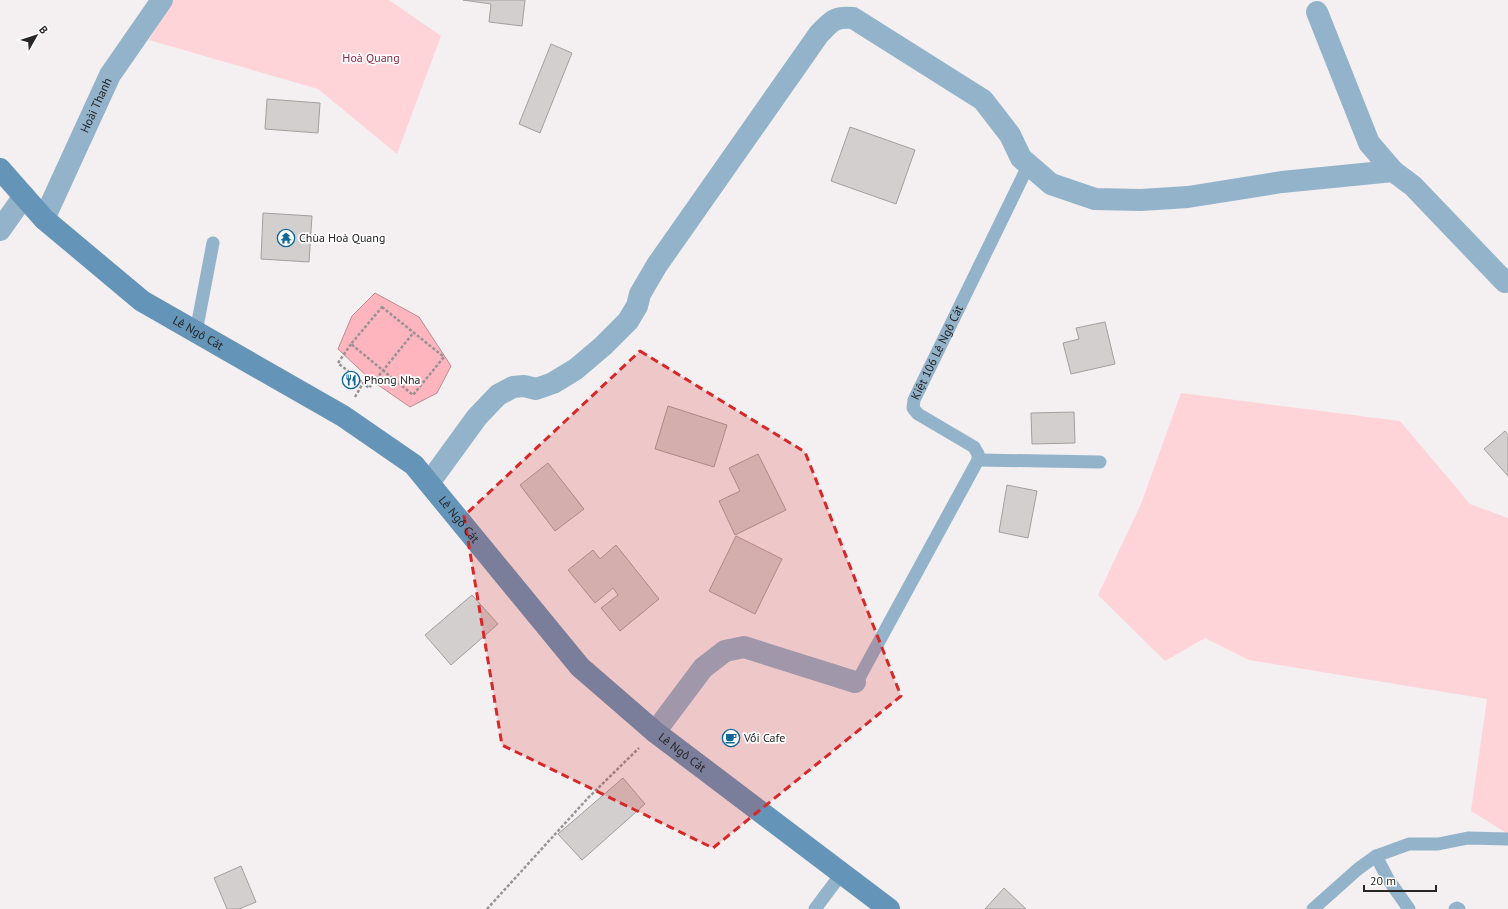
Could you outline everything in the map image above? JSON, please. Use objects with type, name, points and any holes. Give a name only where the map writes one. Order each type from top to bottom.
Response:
[{"type":"street","name":"Hoài Thanh","points":[[44,219],[110,75],[162,0]]},
{"type":"street","points":[[1317,12],[1369,143],[1393,171],[1413,186],[1507,283]]},
{"type":"street","points":[[429,483],[477,417],[498,395],[513,387],[524,386],[536,389],[553,382],[576,369],[628,321],[637,306],[640,294],[657,265],[819,34],[835,18],[852,18],[983,100],[1010,135],[1022,158],[1051,184],[1095,199],[1141,200],[1188,197],[1282,182],[1393,171]]},
{"type":"street","name":"Lê Ngô Cát","points":[[0,169],[44,219],[142,301],[343,416],[414,465],[580,667],[655,732],[889,909]]},
{"type":"street","points":[[0,230],[24,196]]},
{"type":"street","points":[[655,732],[703,668],[725,651],[744,647],[855,682]]},
{"type":"lane","name":"Kiệt 106 Lê Ngô Cát","points":[[978,460],[978,454],[974,447],[918,414],[913,408],[914,400],[1029,164]]},
{"type":"lane","points":[[196,332],[213,243]]},
{"type":"lane","points":[[855,682],[858,680],[978,460],[1100,462]]},
{"type":"lane","points":[[1313,909],[1358,869],[1376,856],[1409,844],[1438,844],[1468,838],[1508,839]]},
{"type":"lane","points":[[1376,856],[1388,879],[1409,909]]},
{"type":"lane","points":[[815,909],[842,873]]},
{"type":"lane","points":[[1455,909],[1459,909]]},
{"type":"path","points":[[351,344],[413,395],[444,358],[382,307],[351,344],[338,364],[363,383]]},
{"type":"path","points":[[369,388],[414,332]]},
{"type":"path","points":[[487,909],[588,798],[655,732]]},
{"type":"highlighted area","points":[[640,351],[805,452],[901,696],[713,848],[502,745],[464,516]]},
{"type":"green space","name":"Hoà Quang","points":[[173,0],[389,0],[441,36],[397,154],[318,89],[149,40]]},
{"type":"green space","points":[[1181,393],[1400,421],[1470,504],[1508,518],[1508,834],[1471,811],[1487,699],[1249,660],[1205,638],[1165,661],[1098,595],[1141,504]]},
{"type":"shaded area","points":[[375,293],[419,317],[451,366],[437,393],[410,407],[371,380],[338,349],[352,316]]},
{"type":"building","points":[[463,0],[525,0],[522,26],[489,22],[491,4]]},
{"type":"building","points":[[551,44],[572,53],[540,133],[519,124]]},
{"type":"building","points":[[267,99],[320,103],[318,133],[265,129]]},
{"type":"building","points":[[850,127],[915,150],[896,204],[831,181]]},
{"type":"building","name":"Chùa Hoà Quang","points":[[263,213],[312,216],[309,262],[261,259]]},
{"type":"building","points":[[1105,322],[1115,364],[1071,374],[1063,343],[1079,339],[1076,328]]},
{"type":"building","points":[[668,406],[727,425],[714,467],[655,449]]},
{"type":"building","points":[[1074,412],[1075,443],[1032,444],[1031,413]]},
{"type":"building","points":[[1505,431],[1508,435],[1508,476],[1484,449]]},
{"type":"building","points":[[758,454],[786,510],[735,535],[719,501],[740,491],[729,468]]},
{"type":"building","points":[[548,463],[584,509],[555,531],[520,485]]},
{"type":"building","points":[[1007,485],[1037,491],[1028,538],[999,532]]},
{"type":"building","points":[[736,536],[782,559],[755,614],[709,591]]},
{"type":"building","points":[[616,545],[659,599],[620,631],[601,608],[618,595],[613,588],[595,603],[568,570],[593,550],[600,559]]},
{"type":"building","points":[[472,595],[498,624],[451,665],[425,635]]},
{"type":"building","points":[[623,778],[645,804],[582,860],[558,834]]},
{"type":"building","points":[[241,866],[256,902],[239,909],[227,909],[214,878]]},
{"type":"building","points":[[1004,888],[1026,909],[985,909]]},
{"type":"place","name":"Chùa Hoà Quang","points":[[286,238]]},
{"type":"place","name":"Phong Nha","points":[[351,380]]},
{"type":"place","name":"Vối Cafe","points":[[731,738]]}]
